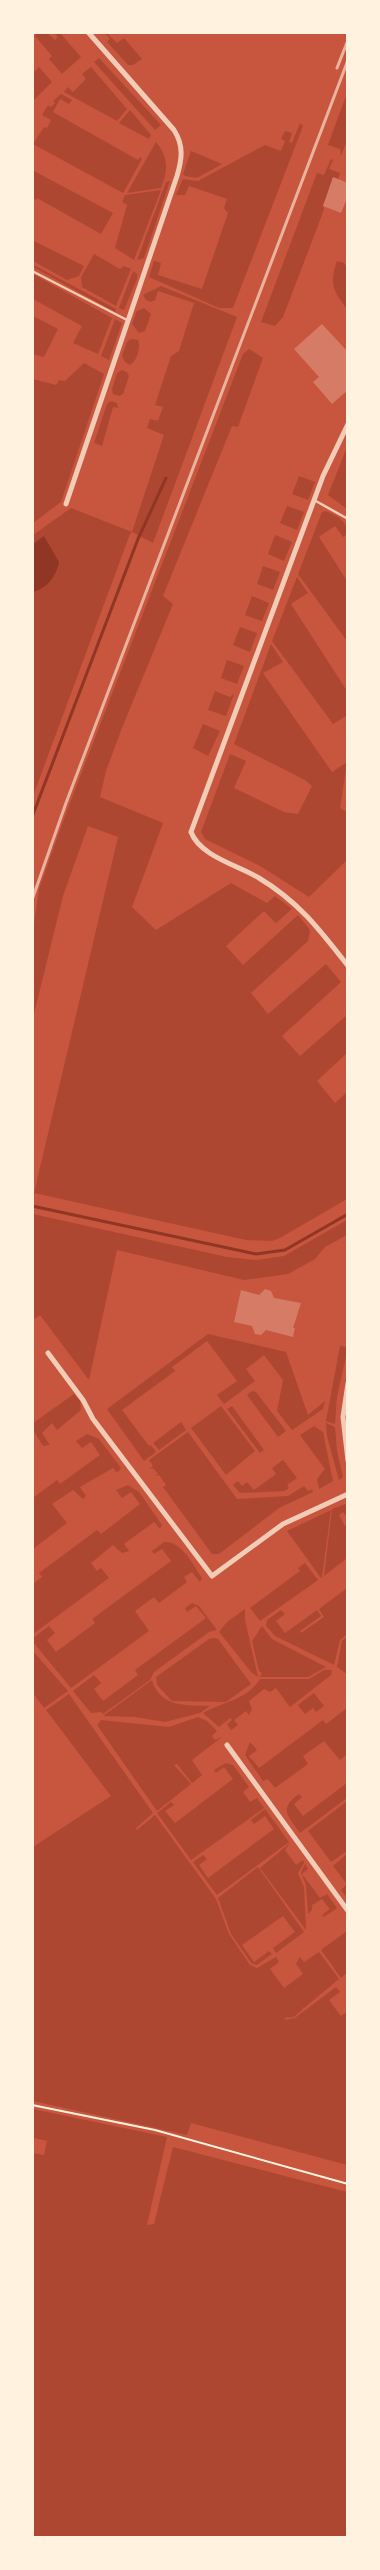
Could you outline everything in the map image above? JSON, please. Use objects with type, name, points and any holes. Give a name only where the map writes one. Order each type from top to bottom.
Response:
[{"type":"street","points":[[66,504],[181,161],[181,144],[174,130],[88,32]]},
{"type":"street","points":[[348,424],[336,444],[314,500],[191,832],[196,843],[205,850],[250,873],[295,904],[314,923],[348,966]]},
{"type":"street","points":[[48,1354],[83,1400],[93,1419],[212,1576],[283,1524],[348,1494]]},
{"type":"street","points":[[348,1382],[343,1417],[348,1461]]},
{"type":"street","points":[[227,1745],[348,1911]]},
{"type":"lane","points":[[32,272],[128,320]]},
{"type":"lane","points":[[314,500],[348,519]]},
{"type":"path","points":[[32,2105],[156,2130],[348,2184]]},
{"type":"shaded area","points":[[39,33],[47,33],[55,40],[58,37],[54,33],[60,33],[81,57],[62,74],[49,59],[52,56],[35,36]]},
{"type":"shaded area","points":[[104,33],[107,33],[117,43],[124,38],[142,59],[133,65],[128,65],[107,42],[110,38]]},
{"type":"shaded area","points":[[99,58],[161,125],[155,130],[94,62]]},
{"type":"shaded area","points":[[39,67],[52,82],[33,101],[33,73]]},
{"type":"shaded area","points":[[91,67],[127,109],[117,121],[64,92],[68,87],[73,92],[86,79],[82,74]]},
{"type":"shaded area","points":[[347,93],[347,140],[341,156],[340,149],[328,145]]},
{"type":"shaded area","points":[[61,94],[72,100],[69,104],[60,99],[53,112],[138,160],[140,157],[142,159],[123,193],[33,144],[44,127],[47,128],[51,120],[42,115],[48,105],[51,107],[55,103],[53,101]]},
{"type":"shaded area","points":[[130,110],[151,135],[149,139],[119,123]]},
{"type":"shaded area","points":[[300,123],[303,126],[233,308],[219,308],[149,277],[154,261],[161,263],[158,275],[202,289],[228,213],[224,208],[227,199],[189,186],[185,195],[176,195],[183,179],[198,181],[265,145],[281,151],[285,141],[281,139],[285,131],[292,133],[289,142],[292,143]]},
{"type":"shaded area","points":[[156,142],[163,153],[166,164],[161,188],[127,193]]},
{"type":"shaded area","points":[[191,151],[222,164],[197,178],[185,176],[183,174]]},
{"type":"shaded area","points":[[331,159],[333,160],[329,169],[340,173],[338,179],[333,178],[319,223],[283,317],[275,326],[261,322],[317,173],[324,175]]},
{"type":"shaded area","points":[[32,170],[113,213],[101,234],[37,198],[36,200],[33,198]]},
{"type":"shaded area","points":[[170,181],[144,258],[137,260],[166,182]]},
{"type":"shaded area","points":[[161,190],[134,260],[115,248],[127,205],[122,202],[125,195]]},
{"type":"shaded area","points":[[32,240],[84,266],[79,276],[67,280],[33,261]]},
{"type":"shaded area","points":[[94,254],[120,269],[124,266],[131,269],[116,306],[82,287],[81,277]]},
{"type":"shaded area","points":[[337,261],[344,263],[347,268],[347,309],[338,297],[334,287],[333,276]]},
{"type":"shaded area","points":[[32,264],[116,309],[115,312],[33,267]]},
{"type":"shaded area","points":[[133,271],[137,274],[137,279],[124,310],[119,308]]},
{"type":"shaded area","points":[[33,274],[112,318],[98,354],[73,343],[82,326],[33,299]]},
{"type":"shaded area","points":[[161,286],[237,317],[153,543],[132,532],[164,435],[147,428],[150,419],[158,421],[163,407],[155,405],[171,356],[179,351],[194,303],[158,291],[155,300],[151,302],[146,300],[143,295]]},
{"type":"shaded area","points":[[144,308],[151,314],[145,331],[139,333],[132,324],[137,311]]},
{"type":"shaded area","points":[[33,316],[58,329],[44,357],[33,354]]},
{"type":"shaded area","points":[[115,319],[122,323],[109,360],[101,356]]},
{"type":"shaded area","points":[[131,339],[138,340],[139,350],[130,365],[125,362],[122,356],[127,342]]},
{"type":"shaded area","points":[[249,349],[263,358],[238,427],[232,426],[163,596],[173,604],[122,728],[106,771],[100,797],[163,823],[132,907],[156,930],[231,883],[267,903],[275,896],[292,909],[276,923],[264,911],[226,946],[243,965],[298,915],[310,930],[308,941],[251,993],[268,1014],[326,964],[341,982],[282,1036],[300,1056],[347,1015],[347,1053],[317,1081],[335,1103],[347,1092],[347,1199],[272,1241],[246,1240],[34,1193],[118,837],[88,826],[63,896],[33,1018],[33,931],[39,889],[68,808],[243,354]]},
{"type":"shaded area","points":[[84,363],[104,374],[61,502],[33,523],[33,379],[56,385],[59,380],[65,381]]},
{"type":"shaded area","points":[[122,370],[127,372],[129,376],[123,394],[119,396],[113,394],[112,389],[117,373]]},
{"type":"shaded area","points":[[111,401],[117,403],[118,408],[113,407],[102,446],[94,443],[107,404]]},
{"type":"shaded area","points":[[347,447],[347,509],[328,495]]},
{"type":"shaded area","points":[[299,476],[315,482],[308,500],[292,494]]},
{"type":"shaded area","points":[[287,506],[304,512],[297,530],[280,523]]},
{"type":"shaded area","points":[[71,508],[132,532],[33,796],[33,535]]},
{"type":"shaded area","points":[[326,511],[344,522],[347,529],[347,534],[343,537],[335,526],[319,537],[347,581],[347,641],[298,574],[322,512]]},
{"type":"shaded area","points":[[275,535],[292,542],[284,561],[268,554]]},
{"type":"shaded area","points":[[44,536],[59,562],[56,572],[50,581],[43,588],[33,592],[33,544]]},
{"type":"shaded area","points":[[263,566],[280,572],[273,590],[257,584]]},
{"type":"shaded area","points":[[297,577],[308,593],[291,604],[347,691],[347,717],[333,724],[272,641]]},
{"type":"shaded area","points":[[252,596],[269,603],[262,621],[245,615]]},
{"type":"shaded area","points":[[240,627],[257,633],[250,652],[233,645]]},
{"type":"shaded area","points":[[271,644],[283,662],[263,673],[332,772],[347,762],[340,808],[345,811],[347,810],[347,860],[309,897],[260,866],[205,839],[201,832],[230,754],[246,761],[234,788],[284,812],[298,814],[312,786],[305,780],[234,744]]},
{"type":"shaded area","points":[[227,660],[244,666],[237,684],[221,678]]},
{"type":"shaded area","points":[[215,691],[230,697],[234,694],[226,716],[208,710]]},
{"type":"shaded area","points":[[203,724],[220,731],[208,756],[193,748]]},
{"type":"shaded area","points":[[33,1214],[227,1257],[256,1260],[284,1256],[347,1220],[347,1235],[325,1247],[315,1259],[288,1274],[244,1280],[117,1250],[89,1380],[40,1315],[33,1320]]},
{"type":"shaded area","points":[[208,1334],[286,1352],[308,1415],[325,1401],[323,1409],[292,1430],[277,1411],[283,1380],[264,1355],[246,1369],[255,1381],[224,1404],[217,1395],[237,1381],[207,1341],[172,1367],[175,1371],[122,1410],[149,1446],[151,1445],[156,1452],[144,1461],[107,1409]]},
{"type":"shaded area","points":[[340,1346],[347,1347],[347,1352],[337,1397],[335,1424],[326,1421]]},
{"type":"shaded area","points":[[252,1391],[256,1392],[286,1431],[278,1437],[247,1395]]},
{"type":"shaded area","points":[[74,1394],[80,1401],[81,1410],[57,1430],[52,1423],[42,1433],[50,1445],[43,1446],[33,1430],[33,1423]]},
{"type":"shaded area","points":[[221,1406],[255,1451],[226,1475],[191,1428]]},
{"type":"shaded area","points":[[232,1406],[264,1450],[260,1453],[227,1409]]},
{"type":"shaded area","points":[[181,1422],[186,1430],[159,1450],[153,1443]]},
{"type":"shaded area","points":[[326,1423],[335,1427],[337,1451],[343,1477],[339,1480],[327,1436]]},
{"type":"shaded area","points":[[314,1426],[323,1432],[333,1481],[319,1489],[317,1479],[325,1469],[300,1435]]},
{"type":"shaded area","points":[[188,1432],[237,1499],[288,1496],[304,1486],[308,1491],[312,1489],[313,1492],[279,1508],[219,1554],[212,1554],[163,1487],[166,1485],[159,1475],[155,1476],[158,1474],[153,1468],[149,1469],[153,1466],[149,1460]]},
{"type":"shaded area","points":[[87,1434],[99,1439],[121,1468],[117,1473],[113,1468],[80,1487],[86,1496],[83,1499],[73,1490],[52,1504],[67,1523],[33,1549],[33,1498],[57,1480],[60,1484],[100,1455],[91,1442],[82,1448],[76,1441]]},
{"type":"shaded area","points":[[283,1460],[297,1478],[287,1485],[289,1488],[285,1491],[240,1493],[233,1485],[238,1481],[242,1486],[247,1482],[254,1490],[276,1474],[272,1468]]},
{"type":"shaded area","points":[[128,1485],[139,1492],[162,1525],[160,1529],[154,1522],[124,1544],[129,1551],[122,1553],[113,1545],[91,1563],[97,1571],[101,1568],[109,1578],[33,1634],[33,1584],[42,1577],[39,1573],[97,1530],[101,1534],[140,1504],[131,1492],[122,1498],[116,1490]]},
{"type":"shaded area","points":[[346,1504],[347,1517],[343,1512],[339,1515],[345,1526],[347,1525],[347,1558],[324,1576],[332,1509]]},
{"type":"shaded area","points":[[331,1510],[322,1577],[321,1578],[287,1531]]},
{"type":"shaded area","points":[[164,1542],[176,1545],[182,1550],[202,1578],[200,1582],[192,1572],[184,1577],[187,1582],[159,1603],[154,1597],[135,1611],[149,1631],[71,1688],[33,1642],[33,1638],[49,1626],[55,1633],[47,1640],[56,1652],[95,1623],[92,1619],[171,1561],[162,1549],[154,1554],[152,1551]]},
{"type":"shaded area","points":[[305,1563],[318,1580],[260,1621],[250,1608],[300,1571],[298,1568]]},
{"type":"shaded area","points":[[347,1588],[347,1634],[340,1640],[334,1665],[275,1636],[266,1626],[267,1620],[281,1610],[285,1614],[276,1621],[285,1633],[317,1610],[321,1616],[300,1631],[301,1633],[324,1617],[319,1609]]},
{"type":"shaded area","points":[[192,1603],[199,1606],[217,1630],[209,1632],[154,1672],[150,1680],[103,1714],[101,1712],[91,1713],[73,1691],[94,1675],[101,1683],[94,1689],[103,1701],[138,1675],[135,1670],[206,1618],[196,1606],[187,1612],[185,1608]]},
{"type":"shaded area","points":[[245,1609],[245,1620],[258,1677],[252,1673],[219,1632],[227,1622]]},
{"type":"shaded area","points":[[262,1626],[272,1639],[326,1667],[308,1677],[260,1677],[262,1673],[259,1671],[252,1641]]},
{"type":"shaded area","points":[[347,1637],[347,1674],[337,1667],[342,1641]]},
{"type":"shaded area","points":[[209,1639],[218,1639],[251,1684],[226,1702],[172,1701],[157,1685],[156,1677]]},
{"type":"shaded area","points":[[32,1650],[68,1691],[44,1708],[33,1693]]},
{"type":"shaded area","points":[[324,1670],[332,1670],[331,1675],[290,1707],[276,1688],[270,1692],[264,1689],[249,1701],[252,1709],[249,1715],[246,1711],[234,1720],[238,1725],[231,1730],[227,1724],[232,1720],[230,1718],[219,1727],[203,1713],[248,1692],[260,1679],[309,1679]]},
{"type":"shaded area","points":[[152,1680],[161,1696],[168,1700],[184,1705],[210,1706],[200,1713],[165,1722],[135,1717],[103,1716]]},
{"type":"shaded area","points":[[314,1693],[324,1706],[316,1712],[313,1708],[305,1714],[298,1705]]},
{"type":"shaded area","points":[[69,1694],[153,1813],[136,1828],[137,1830],[155,1815],[216,1899],[229,1934],[250,1965],[257,1968],[276,1957],[279,1962],[270,1969],[284,1988],[303,1974],[296,1964],[300,1957],[304,1962],[319,1952],[339,1979],[304,2008],[302,2007],[303,2009],[294,2017],[284,2018],[286,2020],[295,2018],[336,1987],[340,1992],[329,2000],[341,2016],[347,2012],[347,2165],[191,2123],[187,2135],[33,2101],[33,1847],[111,1796],[46,1710]]},
{"type":"shaded area","points":[[347,1708],[347,1754],[340,1760],[324,1741],[303,1756],[308,1764],[275,1788],[268,1779],[263,1781],[245,1755],[250,1742],[257,1750],[249,1756],[259,1768],[323,1720],[326,1724]]},
{"type":"shaded area","points":[[198,1717],[207,1721],[217,1731],[212,1736],[215,1740],[222,1737],[192,1760],[202,1775],[192,1783],[177,1764],[174,1765],[191,1784],[157,1811],[97,1725],[101,1720],[169,1727]]},
{"type":"shaded area","points":[[226,1763],[233,1765],[249,1787],[243,1792],[250,1802],[257,1798],[264,1808],[191,1860],[157,1813],[171,1802],[174,1805],[165,1811],[175,1823],[233,1779],[224,1767],[216,1773],[214,1770]]},
{"type":"shaded area","points":[[347,1783],[347,1798],[300,1833],[287,1813],[287,1808],[293,1799],[299,1794],[302,1797],[294,1804],[303,1816]]},
{"type":"shaded area","points":[[347,1801],[347,1851],[331,1862],[308,1831]]},
{"type":"shaded area","points":[[265,1809],[289,1842],[217,1895],[193,1862],[203,1855],[207,1859],[199,1865],[208,1878],[274,1829],[265,1816],[254,1824],[251,1820]]},
{"type":"shaded area","points":[[290,1843],[285,1850],[296,1865],[303,1860],[304,1863],[298,1873],[304,1887],[306,1930],[260,1868]]},
{"type":"shaded area","points":[[347,1854],[347,1884],[333,1866]]},
{"type":"shaded area","points":[[305,1864],[308,1869],[302,1874],[320,1898],[327,1894],[337,1908],[324,1917],[322,1915],[330,1909],[322,1899],[312,1905],[312,1910],[308,1914],[306,1885],[301,1873]]},
{"type":"shaded area","points":[[258,1867],[304,1932],[276,1953],[273,1948],[295,1932],[283,1916],[242,1945],[254,1962],[269,1951],[272,1954],[257,1965],[252,1964],[231,1934],[218,1898]]},
{"type":"shaded area","points":[[347,1884],[347,1898],[341,1890]]},
{"type":"shaded area","points":[[347,1931],[347,1973],[341,1978],[321,1950]]},
{"type":"shaded area","points":[[33,2109],[167,2137],[147,2225],[154,2224],[173,2147],[347,2192],[347,2537],[33,2537],[32,2153],[44,2155],[47,2141],[34,2138],[33,2146]]},
{"type":"building","points":[[333,177],[348,183],[348,196],[341,213],[323,206]]},
{"type":"building","points":[[322,324],[348,352],[348,390],[332,404],[313,382],[319,377],[294,349]]},
{"type":"building","points":[[265,1289],[271,1291],[274,1298],[301,1303],[293,1328],[295,1328],[293,1337],[266,1330],[261,1335],[255,1334],[252,1326],[234,1322],[241,1290],[259,1295]]},
{"type":"waterway","points":[[32,817],[138,539],[166,478]]},
{"type":"waterway","points":[[32,1206],[256,1254],[285,1250],[348,1214]]},
{"type":"railway","points":[[337,68],[348,40]]},
{"type":"railway","points":[[32,900],[66,803],[348,60]]}]
